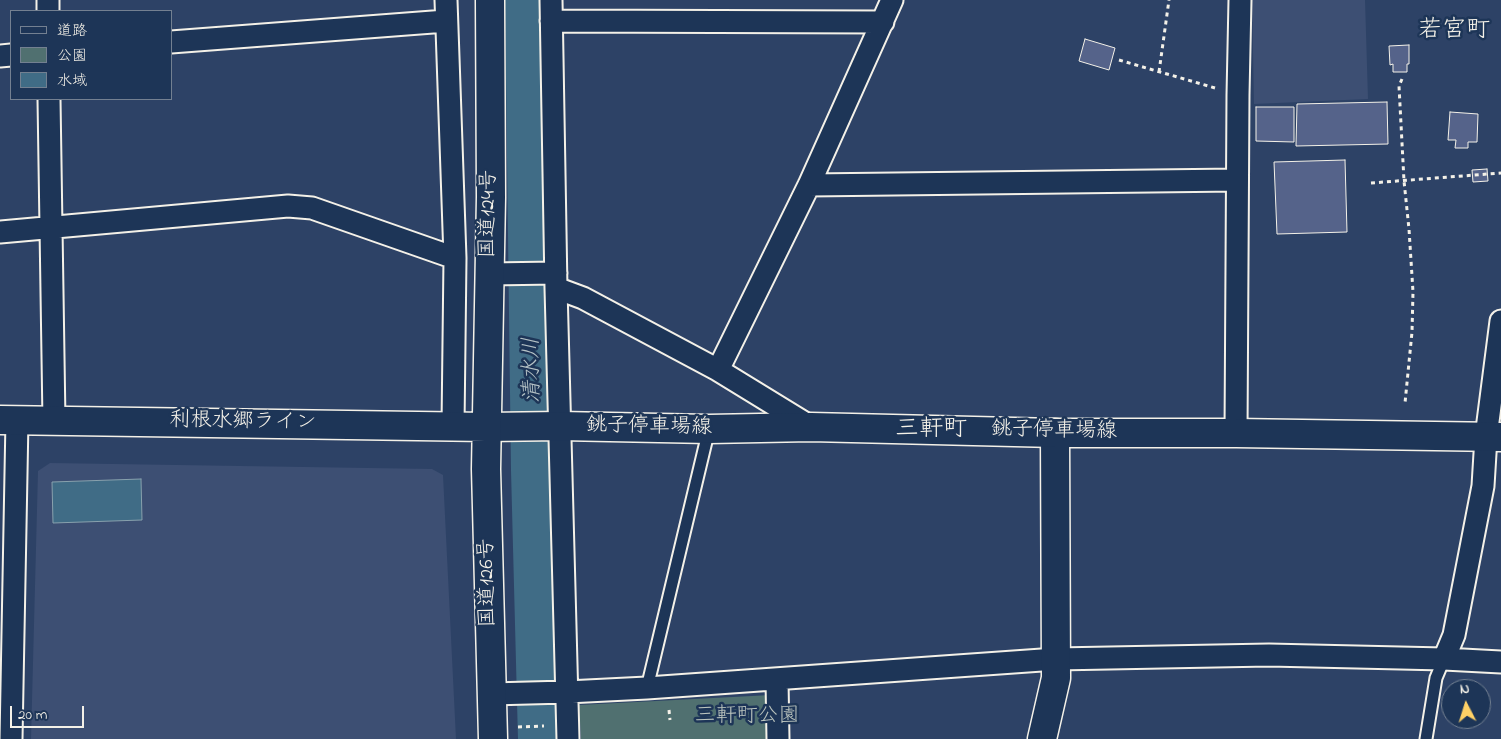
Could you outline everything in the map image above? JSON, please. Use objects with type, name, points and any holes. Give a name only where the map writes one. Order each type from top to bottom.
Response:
[{"type":"main road","name":"国道124号","points":[[487,427],[491,198],[490,0]]},
{"type":"main road","name":"利根水郷ライン","points":[[9,420],[487,427]]},
{"type":"main road","name":"銚子停車場線","points":[[487,427],[560,426],[709,429],[810,427],[1055,434],[1236,433],[1494,437]]},
{"type":"main road","name":"国道126号","points":[[487,427],[504,694],[493,739]]},
{"type":"main road","points":[[1042,739],[1056,678],[1055,434]]},
{"type":"street","points":[[551,0],[568,739]]},
{"type":"street","points":[[718,370],[809,185],[892,0]]},
{"type":"street","points":[[1236,433],[1240,0]]},
{"type":"street","points":[[172,42],[446,10],[455,258],[453,426]]},
{"type":"street","points":[[551,21],[883,22]]},
{"type":"street","points":[[49,100],[54,421]]},
{"type":"street","points":[[809,185],[1237,180]]},
{"type":"street","points":[[0,232],[288,206],[312,208],[455,258]]},
{"type":"street","points":[[489,274],[556,280],[583,298],[718,370],[810,427]]},
{"type":"street","points":[[1444,659],[1454,635],[1494,437],[1501,321]]},
{"type":"street","points":[[9,420],[6,681],[11,739]]},
{"type":"street","points":[[504,694],[777,680],[1056,659],[1269,655],[1501,662]]},
{"type":"street","points":[[777,680],[778,739]]},
{"type":"lane","points":[[647,688],[709,429]]},
{"type":"lane","points":[[1426,739],[1436,678],[1444,659]]},
{"type":"path","points":[[1159,72],[1169,0]]},
{"type":"path","points":[[1119,60],[1238,95]]},
{"type":"path","points":[[1402,79],[1399,86],[1413,292],[1412,332],[1405,403]]},
{"type":"path","points":[[1371,183],[1501,173]]},
{"type":"shaded area","points":[[1252,0],[1365,0],[1368,99],[1254,104]]},
{"type":"shaded area","points":[[50,463],[432,469],[443,475],[456,739],[31,739],[38,471]]},
{"type":"green space","name":"三軒町公園","points":[[771,695],[772,739],[581,739],[579,705]]},
{"type":"water","points":[[141,479],[142,520],[53,523],[52,482]]},
{"type":"building","points":[[1085,39],[1115,48],[1109,70],[1079,61]]},
{"type":"building","points":[[1409,45],[1407,72],[1393,72],[1393,64],[1390,65],[1389,46]]},
{"type":"building","points":[[1387,102],[1388,144],[1296,146],[1297,104]]},
{"type":"building","points":[[1256,107],[1294,107],[1294,142],[1256,141]]},
{"type":"building","points":[[1450,112],[1478,114],[1477,142],[1468,142],[1468,148],[1455,148],[1456,140],[1448,140]]},
{"type":"building","points":[[1345,160],[1347,232],[1277,234],[1274,162]]},
{"type":"building","points":[[1487,169],[1488,181],[1473,182],[1472,170]]},
{"type":"waterway","name":"清水川","points":[[527,0],[533,470],[540,739]]},
{"type":"district","name":"若宮町","points":[[1454,32]]},
{"type":"district","name":"三軒町","points":[[931,431]]}]
